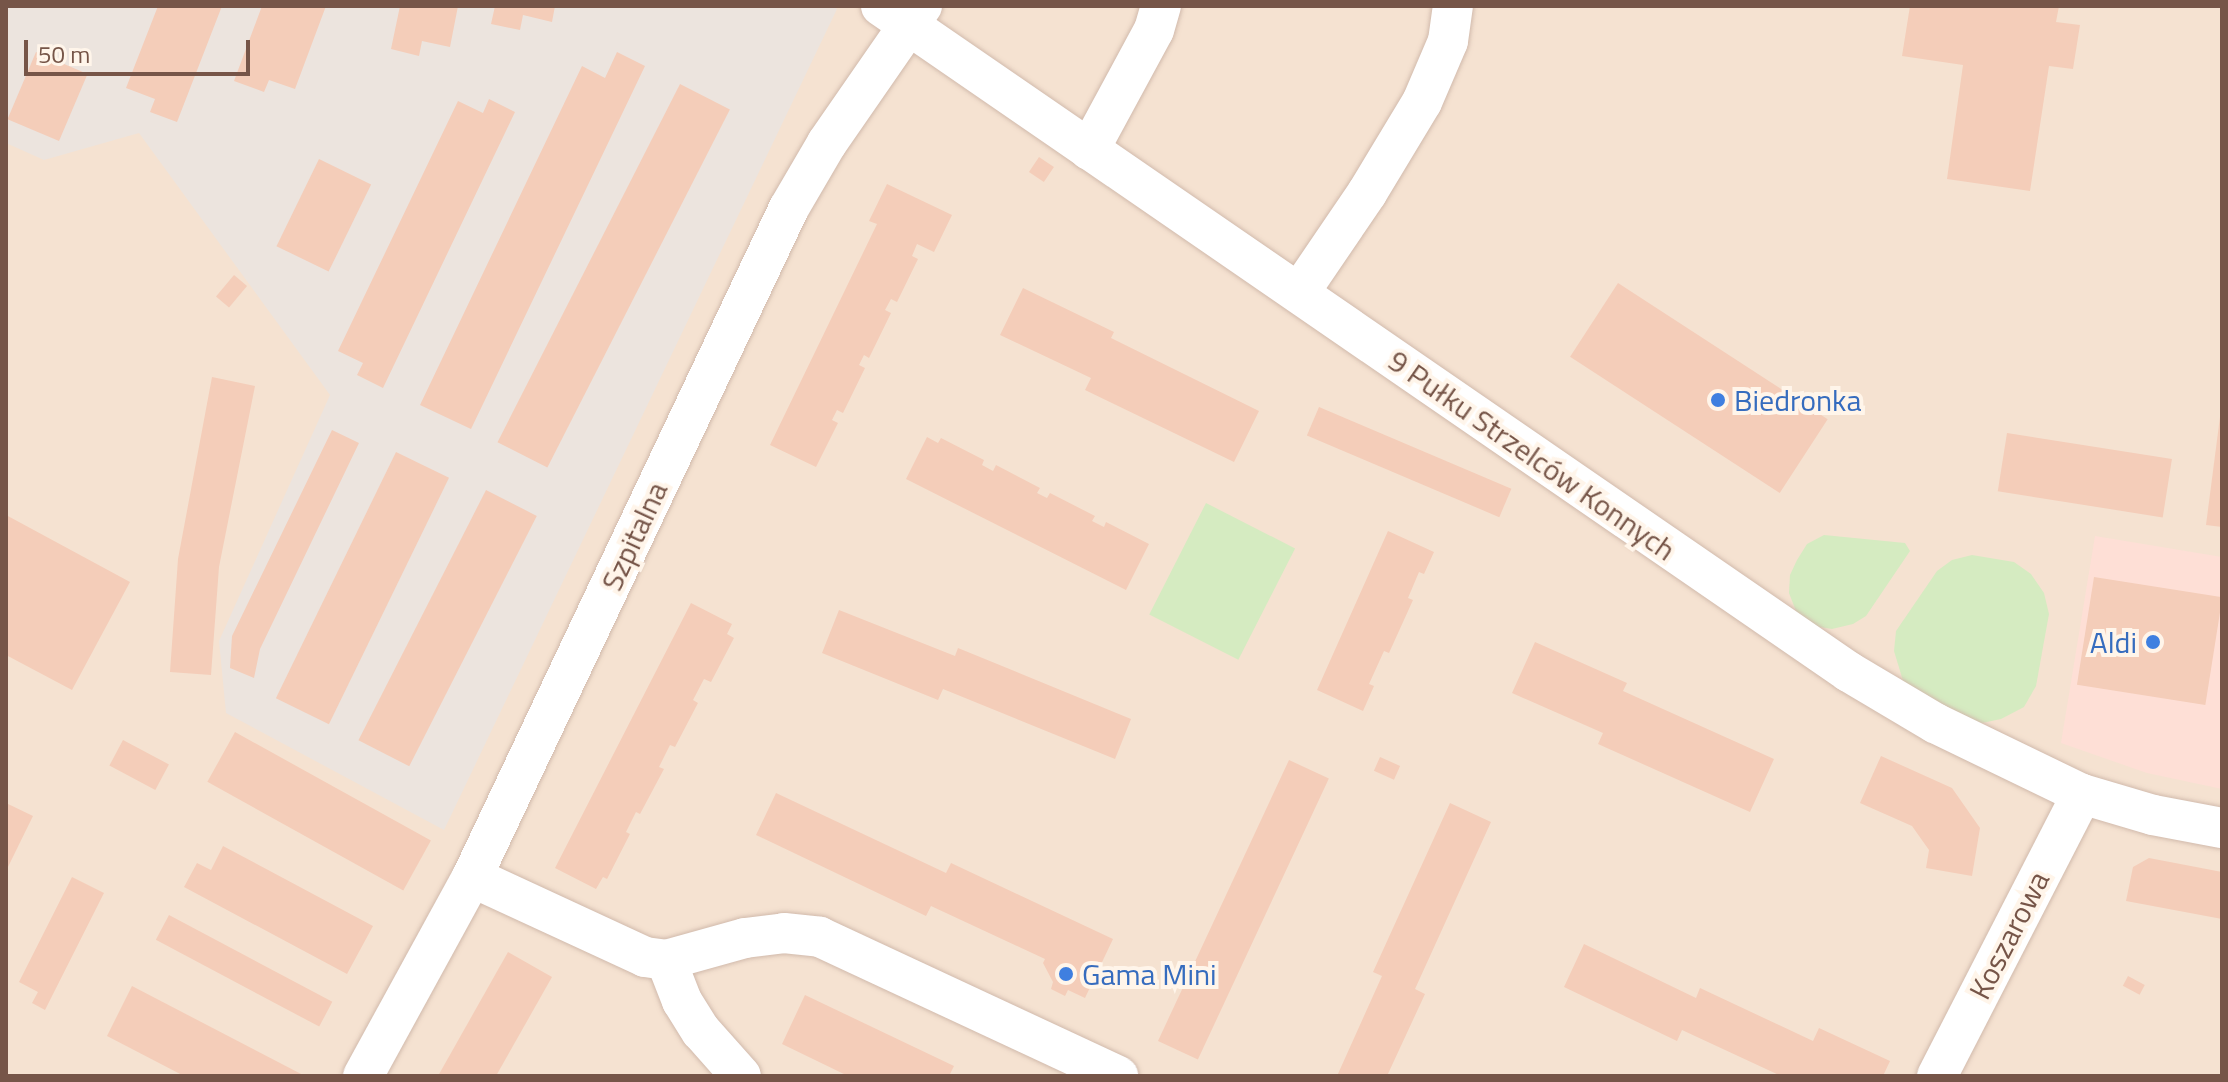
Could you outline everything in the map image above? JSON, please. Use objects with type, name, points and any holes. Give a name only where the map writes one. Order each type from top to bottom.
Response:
[{"type":"street","points":[[1089,150],[1154,30],[1161,6]]},
{"type":"street","points":[[1299,293],[1422,102],[1448,41],[1453,6]]},
{"type":"street","name":"9 Pułku Strzelców Konnych","points":[[903,12],[1089,150],[1849,672],[1935,723],[2082,794],[2153,815],[2222,828]]},
{"type":"street","name":"Szpitalna","points":[[363,1076],[472,877],[789,208],[903,12]]},
{"type":"street","name":"Koszarowa","points":[[1937,1076],[2082,794]]},
{"type":"street","points":[[472,877],[645,957],[666,960],[745,938],[784,933],[820,937],[1118,1076]]},
{"type":"street","points":[[666,960],[682,1001],[694,1021],[741,1076]]},
{"type":"shaded area","points":[[6,6],[2222,6],[2222,1076],[6,1076]]},
{"type":"shaded area","points":[[6,6],[832,6],[837,9],[444,830],[226,713],[219,641],[330,395],[139,133],[44,160],[6,143]]},
{"type":"shaded area","points":[[2095,536],[2222,557],[2222,789],[2147,773],[2061,743]]},
{"type":"green space","points":[[1206,503],[1295,548],[1238,660],[1149,614]]},
{"type":"green space","points":[[1824,535],[1905,543],[1910,551],[1866,616],[1853,624],[1832,629],[1801,624],[1789,593],[1790,575],[1797,560],[1807,544]]},
{"type":"green space","points":[[1972,555],[2014,562],[2031,574],[2044,593],[2049,614],[2036,686],[2024,707],[2001,719],[1982,723],[1962,721],[1904,684],[1894,651],[1896,631],[1937,571],[1952,560]]},
{"type":"building","points":[[158,6],[222,6],[177,122],[150,112],[155,99],[126,88]]},
{"type":"building","points":[[262,6],[326,6],[295,89],[269,80],[264,92],[234,81]]},
{"type":"building","points":[[400,6],[458,6],[450,47],[422,41],[419,56],[391,49]]},
{"type":"building","points":[[495,6],[555,6],[552,22],[523,15],[520,30],[491,24]]},
{"type":"building","points":[[1910,6],[2059,6],[2056,22],[2080,25],[2073,69],[2049,66],[2030,191],[1947,179],[1963,65],[1902,56]]},
{"type":"building","points":[[36,52],[88,74],[59,141],[7,119]]},
{"type":"building","points":[[617,52],[645,66],[471,429],[420,405],[582,66],[605,78]]},
{"type":"building","points":[[680,84],[730,109],[547,468],[497,442]]},
{"type":"building","points":[[489,99],[515,112],[383,388],[357,375],[363,363],[338,351],[458,101],[483,113]]},
{"type":"building","points":[[1039,157],[1054,167],[1044,182],[1029,172]]},
{"type":"building","points":[[319,159],[371,184],[329,272],[276,246]]},
{"type":"building","points":[[887,184],[952,215],[934,252],[917,244],[912,256],[918,259],[897,302],[891,299],[885,310],[891,313],[869,358],[864,355],[859,365],[865,368],[843,413],[837,410],[832,420],[838,423],[816,467],[770,445],[877,224],[869,221]]},
{"type":"building","points":[[234,275],[247,286],[229,307],[216,296]]},
{"type":"building","name":"Biedronka","points":[[1618,283],[1828,419],[1780,493],[1570,357]]},
{"type":"building","points":[[1023,288],[1114,332],[1111,338],[1259,411],[1234,462],[1085,390],[1091,378],[1000,335]]},
{"type":"building","points":[[212,377],[255,386],[219,567],[211,675],[170,672],[178,559]]},
{"type":"building","points":[[1319,407],[1511,489],[1499,517],[1307,436]]},
{"type":"building","points":[[2222,417],[2222,527],[2206,525]]},
{"type":"building","points":[[332,430],[359,443],[260,649],[254,678],[230,668],[232,636]]},
{"type":"building","points":[[2007,433],[2172,459],[2163,517],[1998,491]]},
{"type":"building","points":[[927,437],[938,443],[941,438],[984,460],[982,465],[993,471],[996,465],[1040,488],[1037,493],[1047,498],[1050,493],[1095,516],[1092,521],[1104,527],[1106,522],[1149,544],[1126,590],[906,479]]},
{"type":"building","points":[[396,452],[449,478],[329,724],[276,698]]},
{"type":"building","points":[[486,490],[537,516],[409,766],[358,740]]},
{"type":"building","points":[[6,515],[130,582],[72,690],[6,655]]},
{"type":"building","points":[[1388,531],[1434,552],[1424,574],[1419,572],[1408,598],[1413,600],[1389,653],[1384,651],[1369,684],[1374,686],[1363,711],[1317,690]]},
{"type":"building","name":"Aldi","points":[[2094,577],[2222,597],[2205,705],[2077,685]]},
{"type":"building","points":[[691,603],[732,624],[727,634],[734,638],[711,682],[704,679],[693,700],[698,703],[675,747],[670,745],[659,767],[664,769],[640,814],[636,812],[626,832],[630,834],[607,879],[603,877],[596,889],[555,868]]},
{"type":"building","points":[[839,610],[955,656],[958,648],[1131,719],[1115,759],[943,689],[938,700],[822,653]]},
{"type":"building","points":[[1535,642],[1627,683],[1623,691],[1774,759],[1750,812],[1598,744],[1603,733],[1512,693]]},
{"type":"building","points":[[235,732],[431,841],[403,890],[207,782]]},
{"type":"building","points":[[123,740],[169,764],[155,790],[109,766]]},
{"type":"building","points":[[1881,756],[1952,788],[1980,828],[1972,876],[1926,868],[1929,850],[1912,826],[1860,803]]},
{"type":"building","points":[[1380,757],[1400,766],[1394,780],[1374,771]]},
{"type":"building","points":[[1289,760],[1329,779],[1198,1060],[1158,1041]]},
{"type":"building","points":[[776,793],[946,873],[951,863],[1113,939],[1085,998],[1068,990],[1065,996],[1051,989],[1053,982],[1043,963],[1045,959],[931,906],[926,916],[756,835]]},
{"type":"building","points":[[6,803],[33,816],[6,871]]},
{"type":"building","points":[[1450,803],[1491,822],[1415,989],[1425,994],[1387,1076],[1337,1076],[1382,976],[1373,972]]},
{"type":"building","points":[[223,846],[373,926],[347,974],[184,887],[197,863],[211,870]]},
{"type":"building","points":[[2149,858],[2222,872],[2222,919],[2126,901],[2133,867]]},
{"type":"building","points":[[72,877],[104,893],[45,1010],[32,1003],[38,992],[19,982]]},
{"type":"building","points":[[169,915],[332,1002],[319,1027],[156,940]]},
{"type":"building","points":[[1584,944],[1696,998],[1700,988],[1813,1041],[1819,1028],[1890,1061],[1883,1076],[1781,1076],[1682,1030],[1677,1041],[1564,987]]},
{"type":"building","points":[[508,952],[552,977],[496,1076],[438,1076]]},
{"type":"building","points":[[2128,976],[2145,985],[2140,995],[2123,986]]},
{"type":"building","points":[[132,986],[305,1076],[184,1076],[107,1036]]},
{"type":"building","points":[[805,995],[954,1066],[949,1076],[848,1076],[782,1044]]},
{"type":"place","name":"Biedronka","points":[[1718,400]]},
{"type":"place","name":"Aldi","points":[[2153,642]]},
{"type":"place","name":"Gama Mini","points":[[1066,974]]}]
